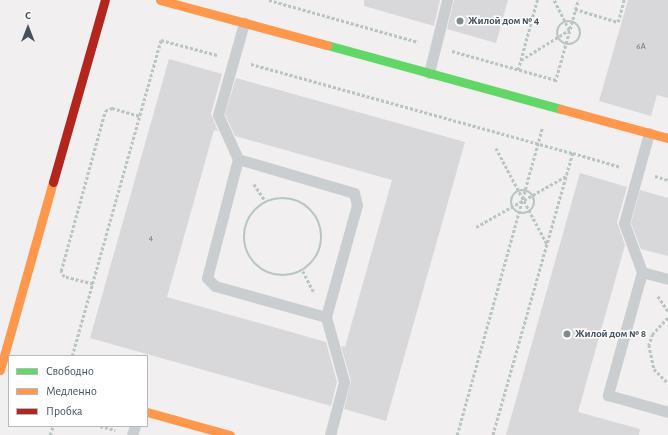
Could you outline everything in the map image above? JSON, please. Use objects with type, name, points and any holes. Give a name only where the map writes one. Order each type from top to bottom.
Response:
[{"type":"street","points":[[0,370],[105,0]]},
{"type":"street","points":[[160,0],[668,138]]},
{"type":"street","points":[[148,412],[230,435]]},
{"type":"lane","points":[[429,73],[447,0]]},
{"type":"lane","points":[[244,23],[218,115],[238,159],[206,272],[209,282],[326,317]]},
{"type":"lane","points":[[649,133],[624,223],[642,272],[608,395],[668,412]]},
{"type":"lane","points":[[238,159],[354,193],[357,205],[326,317],[344,382],[330,435]]},
{"type":"lane","points":[[642,272],[668,279]]},
{"type":"path","points":[[268,0],[556,80]]},
{"type":"path","points":[[518,70],[537,0]]},
{"type":"path","points":[[554,0],[570,30]]},
{"type":"path","points":[[457,435],[520,213],[578,0]]},
{"type":"path","points":[[575,9],[618,22],[624,0]]},
{"type":"path","points":[[565,21],[572,21],[580,27],[580,35],[576,42],[566,44],[557,38],[558,27],[565,21]]},
{"type":"path","points":[[521,60],[570,30]]},
{"type":"path","points":[[93,284],[64,277],[61,271],[105,111],[112,108],[140,116]]},
{"type":"path","points":[[493,435],[573,153],[503,133]]},
{"type":"path","points":[[496,148],[547,244]]},
{"type":"path","points":[[476,227],[567,176]]},
{"type":"path","points":[[518,190],[526,190],[533,195],[535,204],[529,212],[520,213],[512,207],[512,196],[518,190]]},
{"type":"path","points":[[292,199],[314,213],[322,238],[319,252],[303,271],[279,276],[267,272],[249,256],[244,232],[255,210],[266,202],[292,199]]},
{"type":"path","points":[[668,318],[653,334],[650,345],[654,369],[668,383]]},
{"type":"path","points":[[72,355],[74,349]]},
{"type":"building","points":[[364,0],[440,0],[434,26],[364,6]]},
{"type":"building","points":[[454,0],[508,0],[496,43],[447,29]]},
{"type":"building","points":[[628,0],[668,0],[668,98],[657,95],[651,116],[599,101]]},
{"type":"building","points":[[169,59],[222,74],[211,114],[218,131],[214,130],[167,297],[326,342],[337,382],[331,406],[90,338]]},
{"type":"building","points":[[236,78],[465,142],[386,421],[344,409],[351,381],[341,346],[345,347],[392,180],[235,136],[225,114]]},
{"type":"building","name":"Жилой дом № 8","points":[[580,173],[627,187],[617,222],[625,245],[578,412],[640,429],[639,435],[506,435]]},
{"type":"building","points":[[640,190],[668,198],[668,256],[641,249],[631,223]]},
{"type":"traffic: fast","points":[[327,45],[561,109]]},
{"type":"traffic: slow","points":[[160,0],[327,45]]},
{"type":"traffic: slow","points":[[561,109],[668,138]]},
{"type":"traffic: slow","points":[[0,370],[53,182]]},
{"type":"traffic: slow","points":[[148,412],[230,435]]},
{"type":"traffic: jam","points":[[53,182],[105,0]]},
{"type":"place","name":"Жилой дом № 4","points":[[460,21]]},
{"type":"place","name":"Жилой дом № 8","points":[[567,334]]}]
